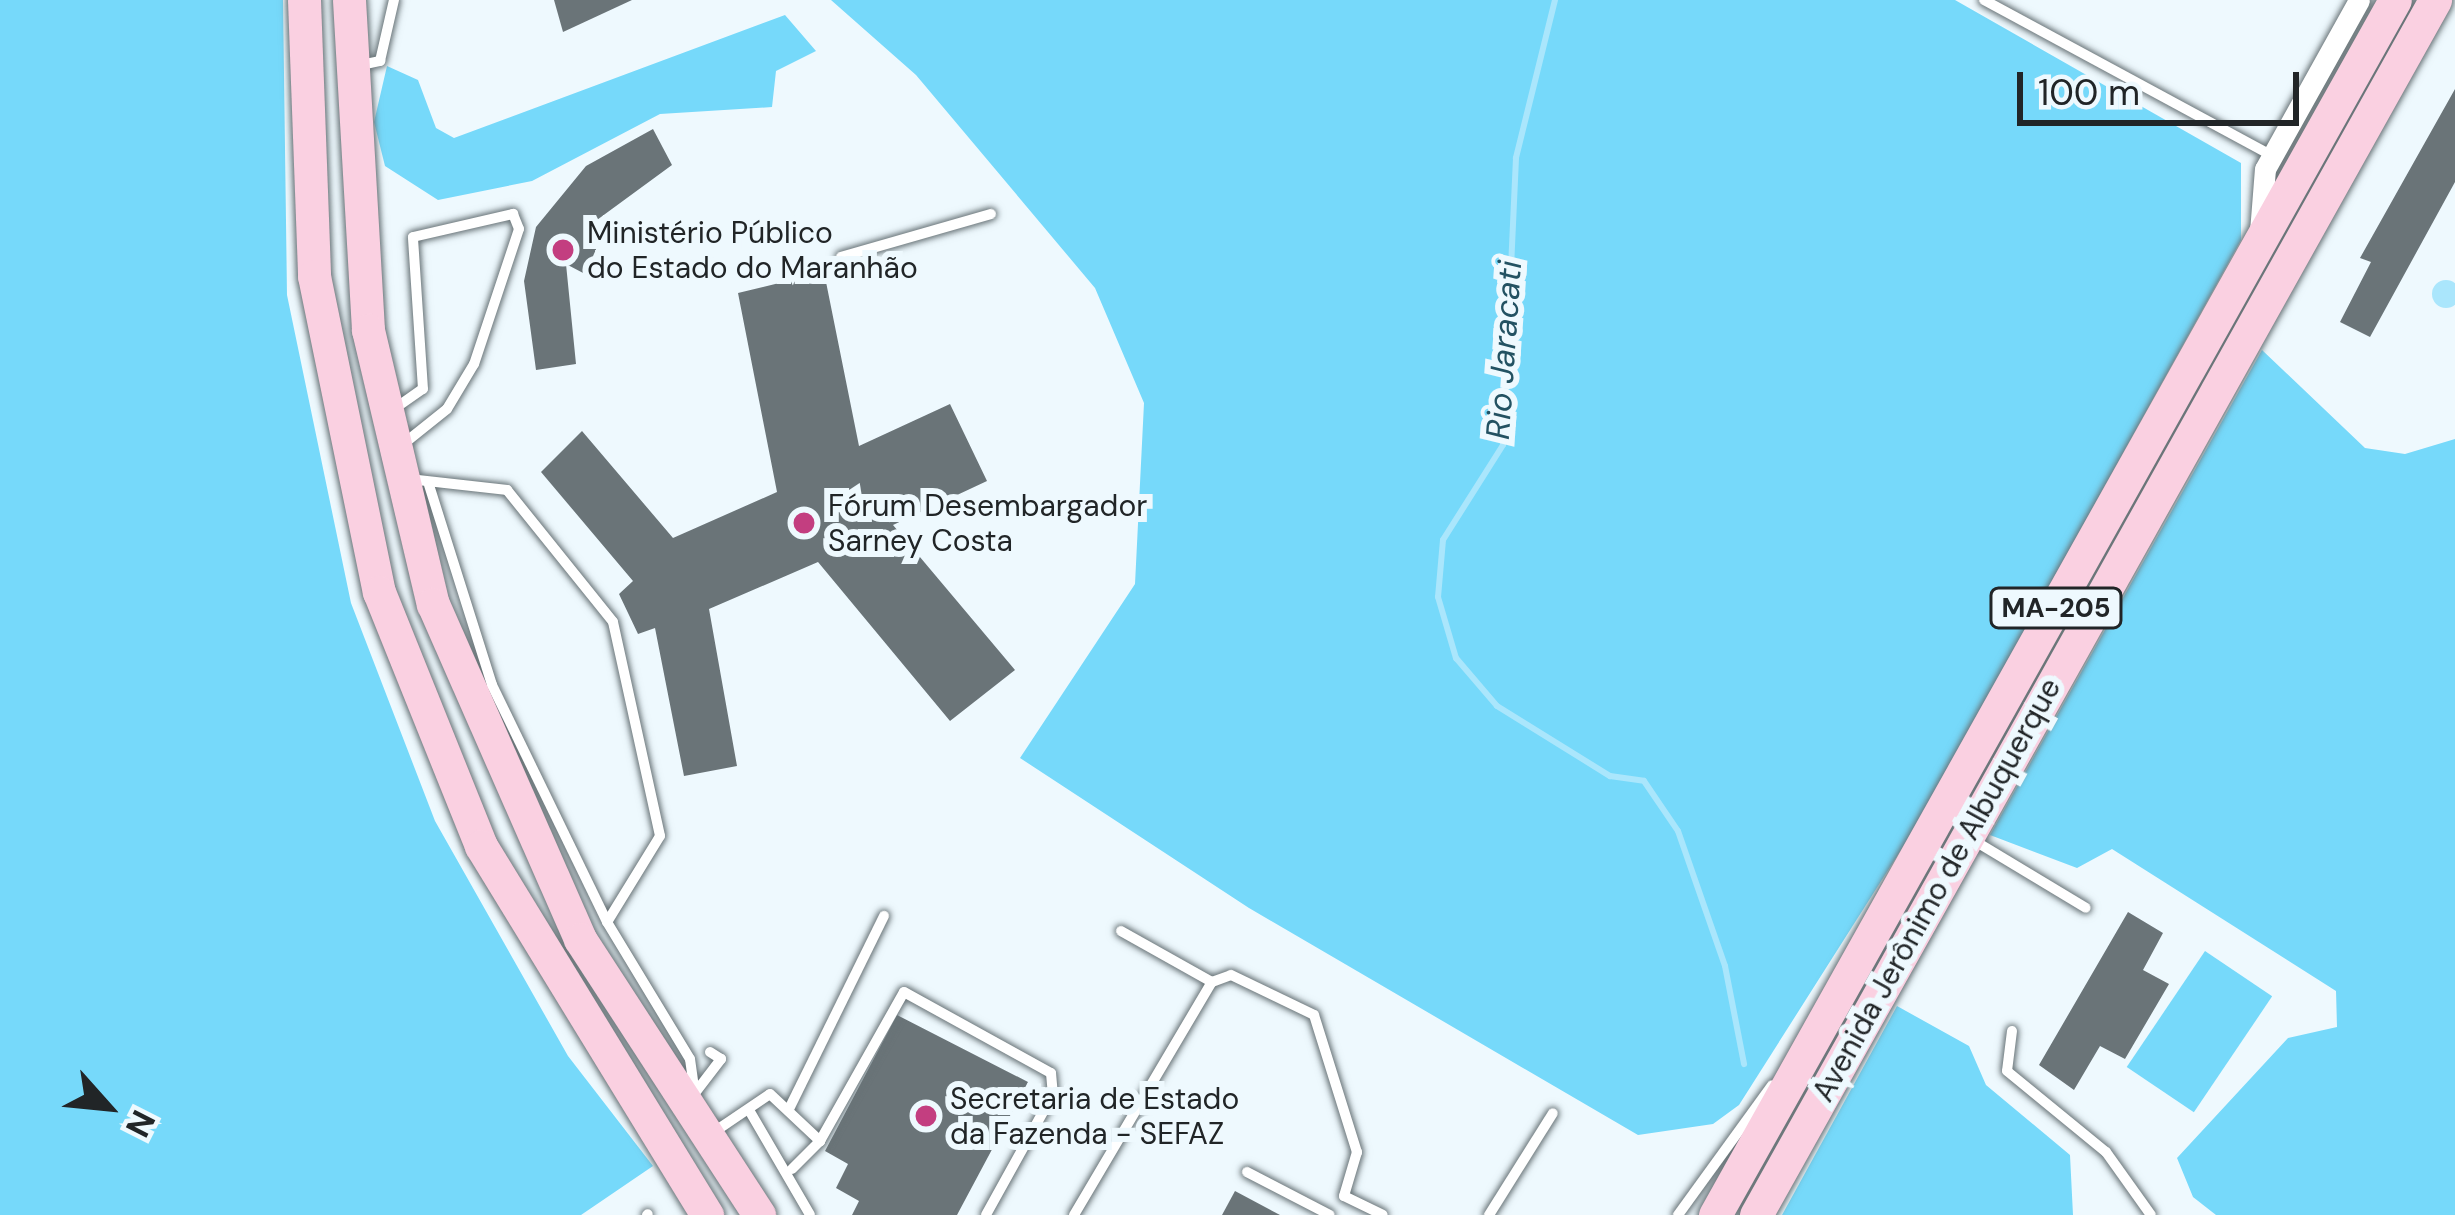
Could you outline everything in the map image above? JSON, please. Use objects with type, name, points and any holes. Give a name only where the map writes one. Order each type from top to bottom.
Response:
[{"type":"main road","points":[[304,0],[314,276],[340,442],[380,592],[481,846],[567,999],[706,1215]]},
{"type":"main road","points":[[350,0],[382,414],[392,464],[480,730],[693,1111],[759,1215]]},
{"type":"main road","name":"Avenida Jerônimo de Albuquerque","points":[[1715,1215],[2395,0]]},
{"type":"main road","name":"Avenida Jerônimo de Albuquerque","points":[[1756,1215],[2435,0]]},
{"type":"main road","points":[[481,846],[505,865],[546,944],[594,931]]},
{"type":"main road","points":[[567,999],[599,993],[693,1111]]},
{"type":"street","name":"Avenida Jerônimo de Albuquerque","points":[[2260,241],[2271,155],[2359,0]]},
{"type":"lane","points":[[352,67],[380,61],[394,0]]},
{"type":"lane","points":[[1984,0],[2271,155]]},
{"type":"lane","points":[[382,414],[423,389],[413,237],[513,214],[519,229],[474,364],[447,409],[392,464],[429,485],[507,490],[613,622],[660,836],[594,931]]},
{"type":"lane","points":[[841,257],[992,214]]},
{"type":"lane","points":[[429,485],[492,685],[594,931]]},
{"type":"lane","points":[[1968,836],[2086,908]]},
{"type":"lane","points":[[790,1107],[884,916]]},
{"type":"lane","points":[[1121,931],[1212,982],[1240,976],[1314,1015],[1357,1152],[1345,1196],[1332,1215],[1247,1172]]},
{"type":"lane","points":[[1074,1215],[1212,982]]},
{"type":"lane","points":[[792,1169],[820,1141],[904,992],[1052,1073],[1053,1094],[986,1215]]},
{"type":"lane","points":[[1678,1215],[1821,1028]]},
{"type":"lane","points":[[2012,1031],[2007,1071],[2106,1152],[2151,1215]]},
{"type":"lane","points":[[716,1056],[693,1111],[749,1110],[770,1094],[790,1107],[820,1141]]},
{"type":"lane","points":[[749,1110],[792,1169],[811,1215]]},
{"type":"lane","points":[[1489,1215],[1553,1113]]},
{"type":"lane","points":[[1345,1196],[1383,1215]]},
{"type":"shaded area","points":[[0,0],[283,0],[287,295],[351,603],[435,821],[568,1056],[653,1166],[581,1215],[0,1215]]},
{"type":"shaded area","points":[[831,0],[1955,0],[2241,163],[2241,240],[1918,823],[1739,1105],[1713,1124],[1638,1135],[1249,908],[1020,758],[1135,584],[1144,403],[1095,288],[916,75]]},
{"type":"shaded area","points":[[785,15],[816,51],[776,71],[772,107],[660,114],[532,181],[438,200],[385,166],[374,122],[387,66],[418,80],[436,128],[454,138]]},
{"type":"shaded area","points":[[2446,280],[2456,284],[2460,294],[2456,304],[2446,308],[2436,304],[2432,294],[2436,284]]},
{"type":"shaded area","points":[[2262,350],[2365,448],[2405,454],[2455,439],[2455,1215],[2216,1215],[2193,1197],[2177,1158],[2288,1038],[2337,1027],[2336,991],[2112,849],[2077,868],[1990,835]]},
{"type":"shaded area","points":[[2205,951],[2272,996],[2194,1112],[2127,1067]]},
{"type":"shaded area","points":[[1897,1006],[1969,1046],[1986,1085],[2070,1155],[2073,1215],[1782,1215]]},
{"type":"building","points":[[554,0],[632,0],[563,32]]},
{"type":"building","points":[[2455,89],[2455,182],[2370,337],[2340,322],[2371,262],[2360,258]]},
{"type":"building","name":"Ministério Público do Estado do Maranhão","points":[[653,129],[672,165],[586,228],[602,236],[585,274],[566,264],[576,364],[536,370],[524,281],[536,227],[586,166]]},
{"type":"building","name":"Fórum Desembargador Sarney Costa","points":[[824,272],[859,446],[950,404],[987,481],[893,525],[1015,670],[950,721],[818,562],[709,609],[737,766],[684,776],[655,628],[638,634],[619,594],[633,581],[541,472],[582,431],[673,538],[777,492],[738,293]]},
{"type":"building","points":[[2128,912],[2163,933],[2143,970],[2169,984],[2125,1059],[2100,1046],[2074,1090],[2039,1065]]},
{"type":"building","name":"Secretaria de Estado da Fazenda - SEFAZ","points":[[897,1015],[1028,1082],[957,1215],[852,1215],[859,1201],[836,1188],[848,1164],[825,1151]]},
{"type":"building","points":[[1235,1191],[1280,1215],[1222,1215]]},
{"type":"waterway","name":"Rio Jaracati","points":[[1555,0],[1516,158],[1503,445],[1443,540],[1438,597],[1456,658],[1497,706],[1610,776],[1644,781],[1678,831],[1725,966],[1744,1064]]},
{"type":"place","name":"Ministério Público do Estado do Maranhão","points":[[563,250]]},
{"type":"place","name":"Fórum Desembargador Sarney Costa","points":[[804,523]]},
{"type":"place","name":"Secretaria de Estado da Fazenda - SEFAZ","points":[[926,1116]]}]
